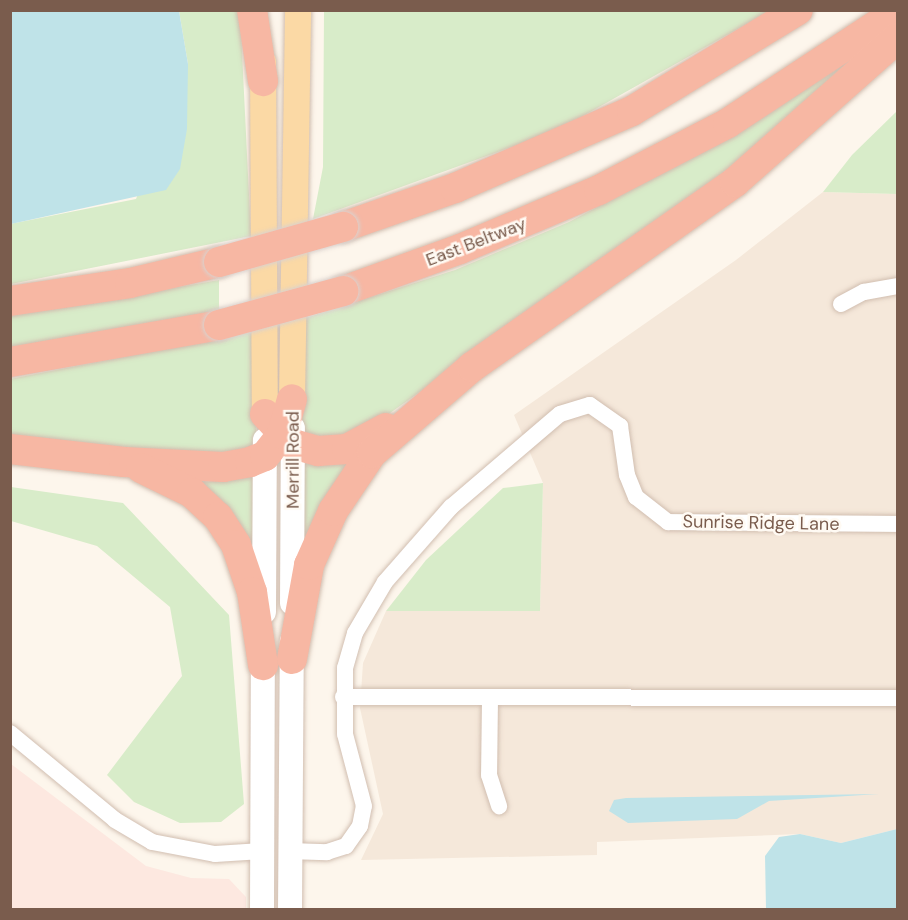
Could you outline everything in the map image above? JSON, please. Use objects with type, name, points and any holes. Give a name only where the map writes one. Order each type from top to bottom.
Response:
[{"type":"highway","points":[[252,10],[263,81]]},
{"type":"highway","points":[[10,301],[130,283],[219,262],[343,227],[455,188],[632,111],[798,10]]},
{"type":"highway","name":"East Beltway","points":[[10,362],[219,325],[343,291],[460,249],[609,184],[728,123],[897,11]]},
{"type":"highway","points":[[276,437],[318,451],[347,449],[421,405],[735,182],[897,38]]},
{"type":"highway","points":[[10,449],[124,462],[223,467],[276,437],[292,399]]},
{"type":"highway","points":[[292,659],[309,565],[333,511],[372,453],[421,405]]},
{"type":"highway","points":[[124,462],[192,493],[218,517],[246,569],[263,676]]},
{"type":"main road","name":"Merrill Road","points":[[261,10],[276,437],[292,659],[290,909]]},
{"type":"main road","name":"Merrill Road","points":[[292,399],[298,10]]},
{"type":"main road","points":[[298,51],[311,10]]},
{"type":"main road","name":"Merrill Road","points":[[262,909],[263,676],[276,437]]},
{"type":"main road","points":[[263,676],[273,701],[274,822],[289,851]]},
{"type":"main road","points":[[262,852],[278,868],[279,909]]},
{"type":"street","points":[[841,304],[864,292],[897,286]]},
{"type":"street","name":"Sunrise Ridge Lane","points":[[289,851],[327,852],[346,846],[360,826],[364,806],[345,734],[343,697],[355,633],[385,582],[451,507],[560,414],[590,405],[620,426],[627,475],[636,497],[668,522],[897,524]]},
{"type":"street","points":[[343,697],[897,698]]},
{"type":"street","points":[[490,698],[489,775],[499,806]]},
{"type":"street","points":[[10,733],[115,820],[152,842],[215,854],[262,852]]},
{"type":"shaded area","points":[[823,192],[897,194],[897,829],[841,843],[800,834],[597,842],[597,855],[361,860],[383,814],[360,708],[363,663],[386,611],[540,610],[543,483],[514,415],[736,260]]},
{"type":"shaded area","points":[[11,764],[146,866],[191,878],[229,879],[246,897],[246,909],[11,909]]},
{"type":"green space","points":[[179,11],[240,11],[251,236],[11,284],[10,224],[136,199],[188,64]]},
{"type":"green space","points":[[324,11],[770,11],[558,130],[313,219],[323,167]]},
{"type":"green space","points":[[886,36],[771,144],[349,442],[338,446],[300,430],[302,319],[455,270],[569,222],[748,127]]},
{"type":"green space","points":[[897,111],[897,194],[823,192],[852,155]]},
{"type":"green space","points":[[219,280],[219,313],[11,354],[11,316]]},
{"type":"green space","points":[[256,331],[256,449],[246,457],[11,444],[10,379]]},
{"type":"green space","points":[[359,455],[305,557],[301,456]]},
{"type":"green space","points":[[254,476],[254,556],[190,484]]},
{"type":"green space","points":[[543,483],[540,611],[386,611],[426,560],[503,488]]},
{"type":"green space","points":[[11,487],[123,503],[229,615],[244,804],[221,822],[180,823],[134,802],[107,775],[182,676],[170,607],[97,546],[11,521]]},
{"type":"water","points":[[10,11],[179,11],[188,64],[187,129],[180,169],[166,190],[11,224]]},
{"type":"water","points":[[879,794],[769,801],[737,819],[628,823],[609,811],[614,800],[626,798]]},
{"type":"water","points":[[897,829],[897,909],[766,909],[765,856],[779,837],[800,834],[841,843]]}]
